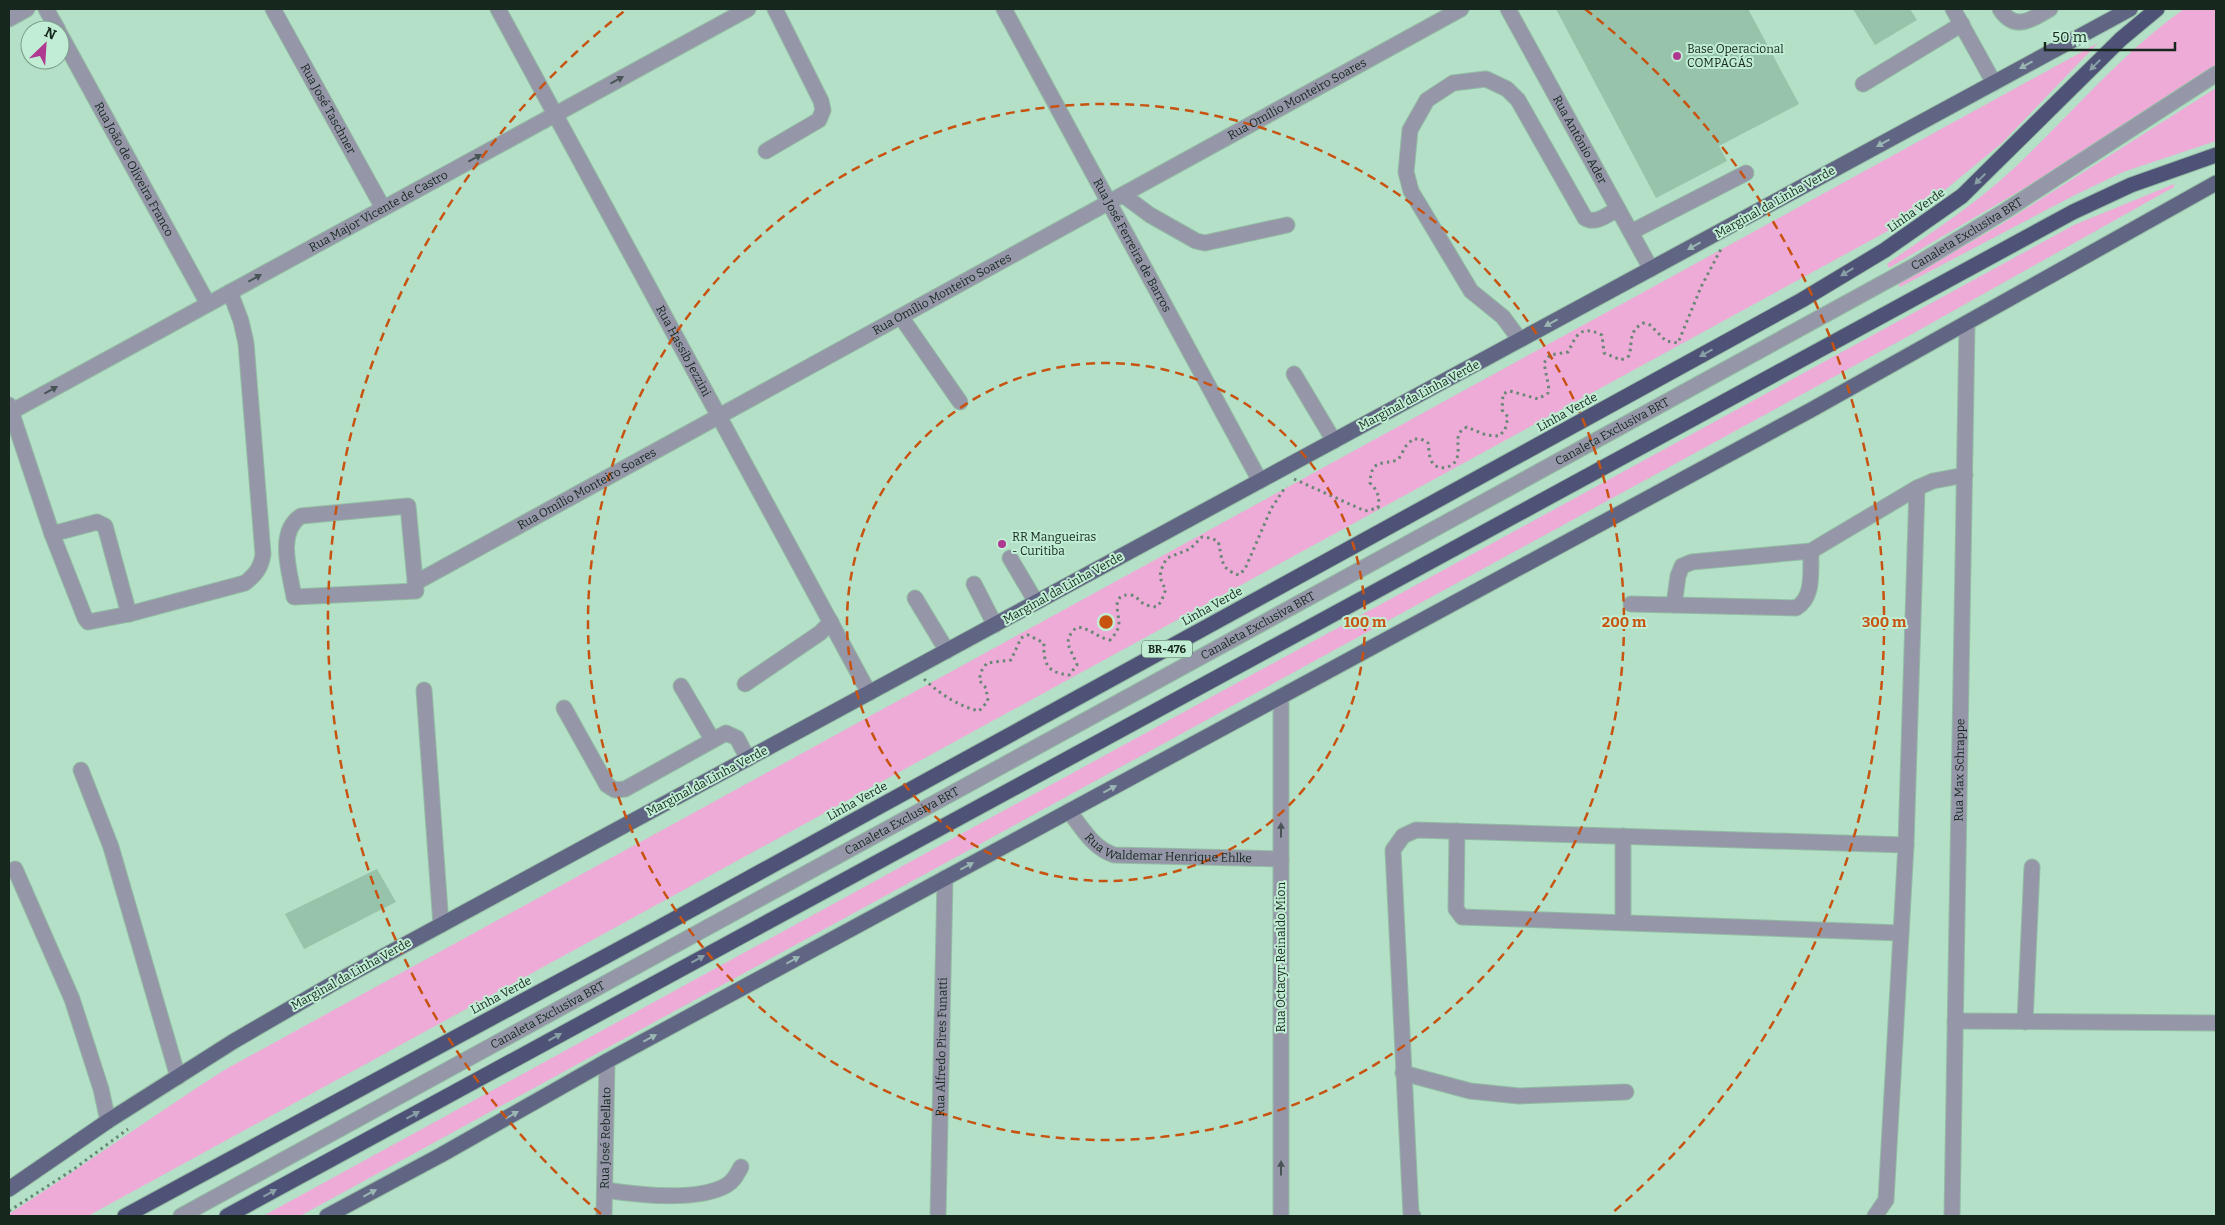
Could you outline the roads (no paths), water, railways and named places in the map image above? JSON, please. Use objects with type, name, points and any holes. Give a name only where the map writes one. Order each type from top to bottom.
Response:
[{"type":"highway","name":"Linha Verde","points":[[125,1216],[669,922],[1802,300],[1885,250],[1962,196],[2121,39],[2157,9]]},
{"type":"highway","points":[[228,1216],[2073,212],[2131,185],[2216,155]]},
{"type":"main road","name":"Marginal da Linha Verde","points":[[9,1189],[108,1121],[285,1011],[2130,9]]},
{"type":"main road","points":[[327,1216],[441,1155],[607,1061],[1967,324],[2216,183]]},
{"type":"street","points":[[9,19],[27,9]]},
{"type":"street","points":[[46,9],[52,20]]},
{"type":"street","name":"Rua José Taschner","points":[[273,9],[383,208]]},
{"type":"street","name":"Rua Hassib Jezzini","points":[[498,9],[869,693]]},
{"type":"street","name":"Rua Major Vicente de Castro","points":[[10,410],[748,9]]},
{"type":"street","points":[[766,151],[818,120],[823,110],[822,100],[775,9]]},
{"type":"street","name":"Rua José Ferreira de Barros","points":[[1004,9],[1116,199],[1260,481]]},
{"type":"street","name":"Rua Omílio Monteiro Soares","points":[[419,581],[408,506],[301,516],[296,520],[288,536],[286,546],[294,597],[416,591],[419,581],[1461,9]]},
{"type":"street","name":"Rua Antônio Ader","points":[[1508,9],[1651,269]]},
{"type":"street","points":[[1953,9],[1994,83]]},
{"type":"street","points":[[2000,9],[2006,18],[2014,22],[2027,22],[2050,9]]},
{"type":"street","points":[[1863,84],[1962,24]]},
{"type":"street","name":"Rua João de Oliveira Franco","points":[[70,52],[208,304]]},
{"type":"street","name":"Canaleta Exclusiva BRT","points":[[181,1216],[1914,266],[1998,216],[2216,74]]},
{"type":"street","points":[[1520,340],[1503,317],[1471,291],[1411,191],[1406,172],[1410,130],[1427,100],[1453,83],[1486,79],[1507,89],[1518,100],[1585,218],[1595,221],[1618,209]]},
{"type":"street","points":[[1631,232],[1746,173]]},
{"type":"street","points":[[1116,199],[1150,215],[1196,241],[1205,243],[1287,225]]},
{"type":"street","points":[[10,410],[52,534],[88,622],[129,614],[245,583],[256,575],[261,566],[262,544],[246,343],[241,321],[230,292]]},
{"type":"street","points":[[901,317],[960,402]]},
{"type":"street","name":"Rua Max Schrappe","points":[[1952,1216],[1967,324]]},
{"type":"street","points":[[1294,374],[1334,441]]},
{"type":"street","points":[[1674,605],[1678,576],[1682,566],[1692,562],[1811,551],[1917,488],[1933,481],[1965,475]]},
{"type":"street","points":[[1875,1216],[1886,1200],[1906,845],[1917,488]]},
{"type":"street","points":[[52,534],[97,522],[105,526],[129,614]]},
{"type":"street","points":[[1631,604],[1796,608],[1804,604],[1808,596],[1811,551]]},
{"type":"street","points":[[1010,558],[1036,602]]},
{"type":"street","points":[[974,584],[996,625]]},
{"type":"street","points":[[915,598],[947,651]]},
{"type":"street","points":[[745,684],[820,632],[830,622]]},
{"type":"street","points":[[681,686],[712,739]]},
{"type":"street","points":[[424,690],[441,925]]},
{"type":"street","name":"Rua Octacyr Reinaldo Mion","points":[[1280,697],[1281,1216]]},
{"type":"street","points":[[564,708],[606,785],[615,790],[625,789],[712,739],[726,733],[737,738],[748,759]]},
{"type":"street","points":[[81,770],[111,847],[178,1077]]},
{"type":"street","name":"Rua Waldemar Henrique Ehlke","points":[[1069,811],[1094,844],[1103,851],[1114,855],[1281,859]]},
{"type":"street","points":[[1413,1216],[1411,1214],[1403,1073],[1394,850],[1402,836],[1416,830],[1906,845]]},
{"type":"street","points":[[1457,831],[1456,909],[1462,917],[1901,932]]},
{"type":"street","points":[[1622,836],[1623,922]]},
{"type":"street","points":[[2024,1022],[2032,867]]},
{"type":"street","points":[[15,869],[72,999],[101,1089],[108,1121]]},
{"type":"street","name":"Rua Alfredo Pires Funatti","points":[[938,1216],[945,878]]},
{"type":"street","points":[[1955,1022],[2216,1023]]},
{"type":"street","name":"Rua José Rebellato","points":[[604,1216],[607,1061]]},
{"type":"street","points":[[1403,1073],[1470,1091],[1519,1096],[1626,1092]]},
{"type":"street","points":[[605,1190],[648,1194],[708,1192],[728,1185],[736,1177],[741,1167]]},
{"type":"place","name":"Base Operacional COMPAGÁS","points":[[1677,56]]},
{"type":"place","name":"RR Mangueiras - Curitiba","points":[[1002,544]]}]
